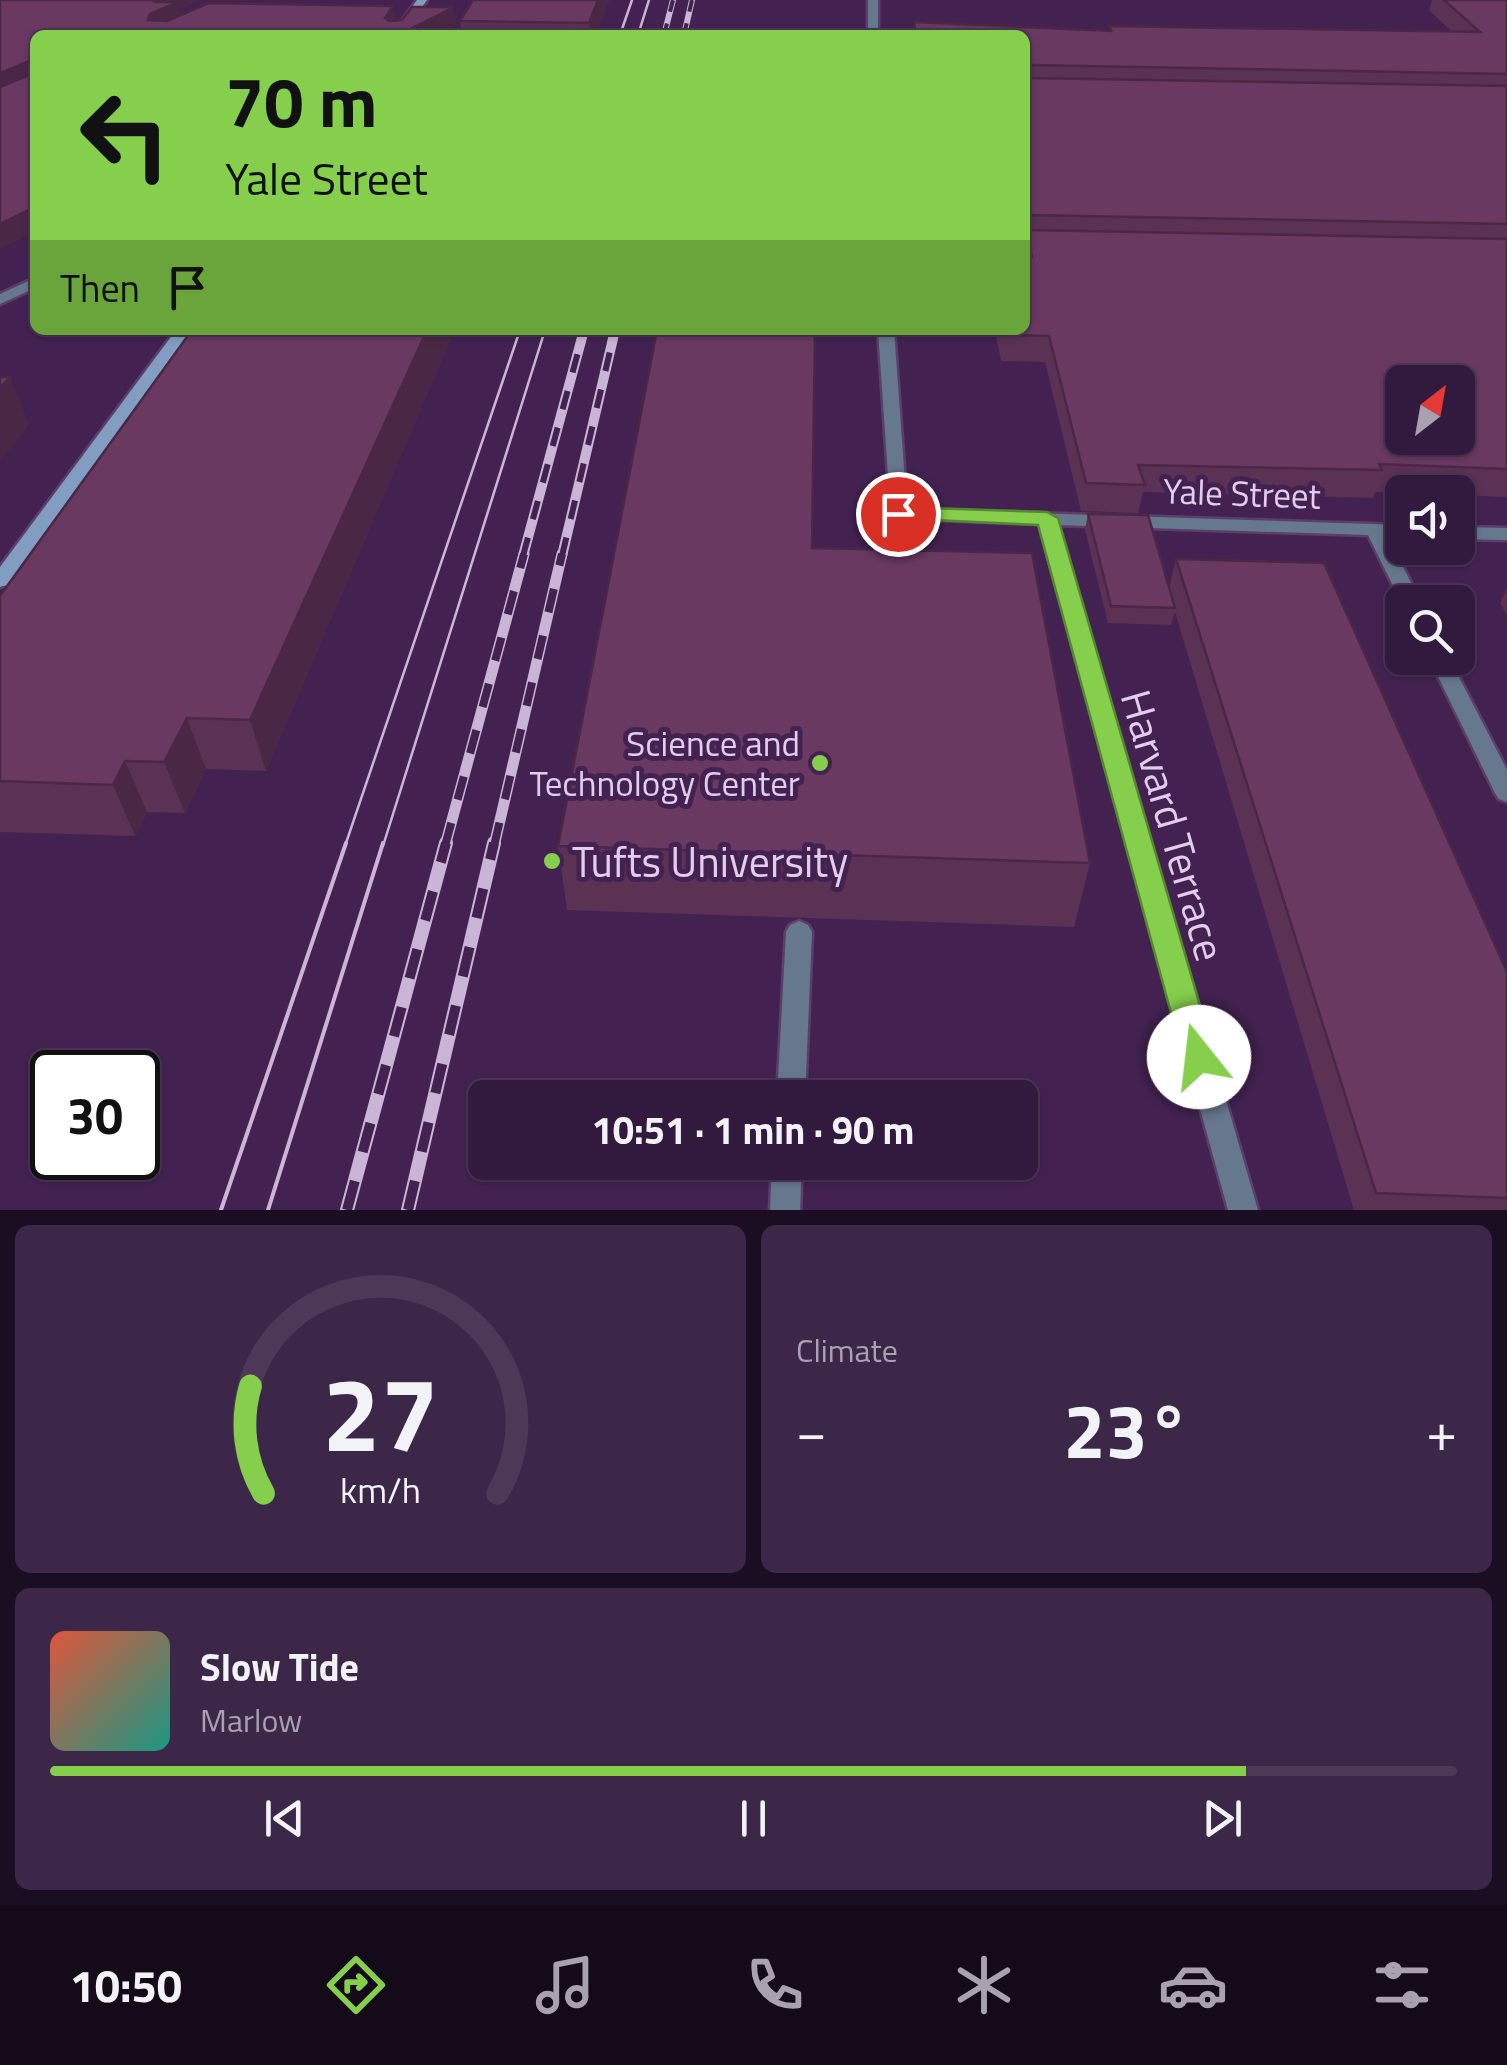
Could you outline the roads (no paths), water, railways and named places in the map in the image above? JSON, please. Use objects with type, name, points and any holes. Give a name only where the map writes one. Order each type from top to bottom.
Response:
[{"type":"street","points":[[400,30],[422,0]]},
{"type":"street","points":[[872,0],[873,30]]},
{"type":"street","points":[[0,300],[30,285]]},
{"type":"street","points":[[0,580],[180,335]]},
{"type":"street","name":"Yale Street","points":[[886,335],[898,514],[1385,530]]},
{"type":"street","name":"Harvard Terrace","points":[[1047,518],[1243,1210]]},
{"type":"street","points":[[1375,530],[1402,585]]},
{"type":"street","points":[[1475,533],[1507,534]]},
{"type":"street","points":[[1447,675],[1507,793]]},
{"type":"street","points":[[791,1080],[799,932]]},
{"type":"street","points":[[785,1210],[786,1180]]},
{"type":"tram line","points":[[622,30],[632,0]]},
{"type":"tram line","points":[[640,30],[649,0]]},
{"type":"tram line","points":[[345,846],[518,335]]},
{"type":"tram line","points":[[383,846],[543,335]]},
{"type":"tram line","points":[[221,1210],[346,843]]},
{"type":"tram line","points":[[268,1210],[383,843]]},
{"type":"railway","points":[[665,30],[673,0]]},
{"type":"railway","points":[[685,30],[692,0]]},
{"type":"railway","points":[[523,556],[583,335]]},
{"type":"railway","points":[[562,556],[614,335]]},
{"type":"railway","points":[[445,846],[524,554]]},
{"type":"railway","points":[[494,846],[562,554]]},
{"type":"railway","points":[[347,1210],[446,843]]},
{"type":"railway","points":[[408,1210],[494,843]]},
{"type":"place","name":"Science and Technology Center","points":[[820,763]]},
{"type":"place","name":"Tufts University","points":[[552,861]]}]
